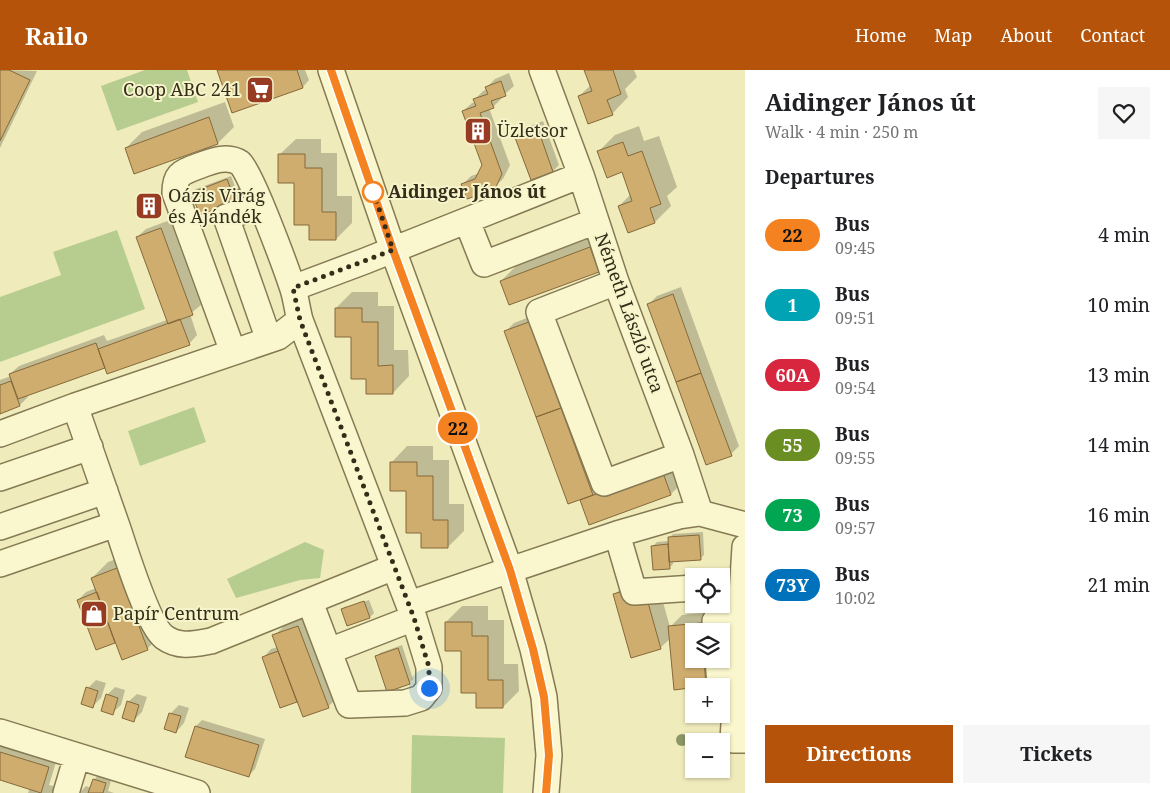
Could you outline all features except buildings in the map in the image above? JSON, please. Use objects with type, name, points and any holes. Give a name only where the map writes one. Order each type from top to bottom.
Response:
[{"type":"street","points":[[331,70],[393,250],[510,570],[533,649],[544,697],[549,755],[546,793]]},
{"type":"street","name":"Németh László utca","points":[[542,70],[581,175],[616,282],[681,455],[700,512]]},
{"type":"street","points":[[232,352],[175,193],[175,181],[181,173],[215,160],[232,160],[241,163],[251,180],[293,288],[300,320],[411,611],[429,667],[429,688],[421,698],[405,703],[349,705],[310,602]]},
{"type":"street","points":[[293,288],[581,175]]},
{"type":"street","points":[[261,206],[226,217],[269,340]]},
{"type":"street","points":[[467,221],[484,264],[596,221]]},
{"type":"street","points":[[616,282],[539,312],[604,483],[681,455]]},
{"type":"street","points":[[0,434],[75,406],[269,340],[286,332],[300,320]]},
{"type":"street","points":[[75,406],[150,616],[162,636],[175,643],[188,646],[211,641],[394,566]]},
{"type":"street","points":[[0,478],[90,447]]},
{"type":"street","points":[[0,526],[105,491]]},
{"type":"street","points":[[329,651],[411,611],[510,570],[617,534],[679,516],[700,512],[745,525]]},
{"type":"street","points":[[0,564],[116,524]]},
{"type":"street","points":[[617,534],[634,592],[685,589]]},
{"type":"street","points":[[745,547],[732,586],[740,620],[734,681],[733,740],[745,740]]},
{"type":"street","points":[[715,623],[715,621],[740,620]]},
{"type":"street","points":[[725,668],[734,681]]},
{"type":"street","points":[[0,732],[77,756],[145,785],[197,793]]},
{"type":"street","points":[[66,793],[77,756]]},
{"type":"green space","points":[[145,70],[187,70],[198,102],[117,131],[101,86]]},
{"type":"green space","points":[[117,230],[145,309],[0,362],[0,297],[61,275],[53,252]]},
{"type":"green space","points":[[194,407],[206,442],[140,466],[128,431]]},
{"type":"green space","points":[[305,542],[324,550],[320,578],[300,580],[236,598],[227,579]]},
{"type":"green space","points":[[412,735],[505,738],[503,793],[411,793]]},
{"type":"bus line","name":"22","points":[[331,70],[393,250],[510,570],[533,649],[544,697],[549,755],[546,793]]},
{"type":"place","name":"Coop ABC 241","points":[[260,90]]},
{"type":"place","name":"Üzletsor","points":[[478,131]]},
{"type":"place","name":"Aidinger János út","points":[[373,192]]},
{"type":"place","name":"Oázis Virág és Ajándék","points":[[149,206]]},
{"type":"place","name":"Papír Centrum","points":[[94,614]]},
{"type":"route","points":[[373,192],[372,188],[393,250],[293,288],[300,320],[414,618],[429,667],[429,688]]}]
